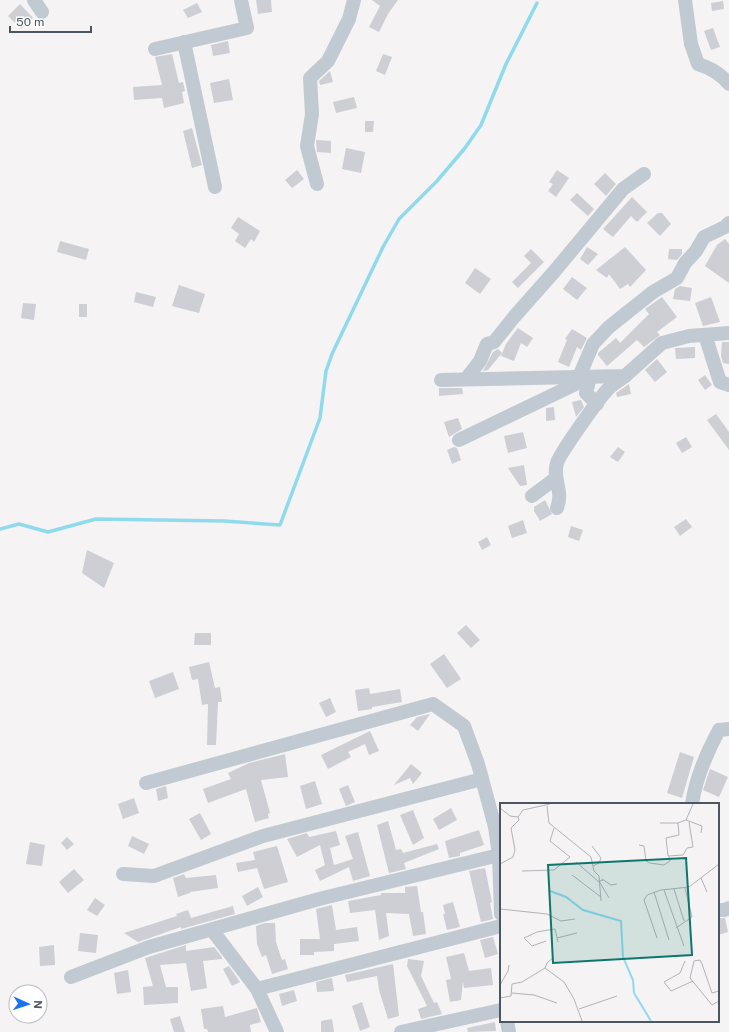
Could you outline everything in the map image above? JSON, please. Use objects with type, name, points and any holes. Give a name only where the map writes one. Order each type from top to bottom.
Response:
[{"type":"street","points":[[34,0],[42,12]]},
{"type":"street","points":[[155,49],[247,28],[241,0]]},
{"type":"street","points":[[317,184],[307,146],[312,114],[310,78],[328,61],[349,19],[354,0]]},
{"type":"street","points":[[685,0],[691,44],[698,64],[708,67],[723,77],[729,84]]},
{"type":"street","points":[[184,42],[215,187]]},
{"type":"street","points":[[466,379],[480,361],[487,344],[494,342],[623,189],[644,174]]},
{"type":"street","points":[[597,404],[586,393],[584,377],[593,344],[609,328],[654,292],[677,278],[685,263],[696,251],[704,237],[725,227],[729,223]]},
{"type":"street","points":[[557,508],[561,496],[556,478],[557,463],[607,390],[662,343],[689,336],[729,333]]},
{"type":"street","points":[[705,335],[720,382],[729,385]]},
{"type":"street","points":[[441,380],[625,376]]},
{"type":"street","points":[[459,440],[584,377]]},
{"type":"street","points":[[532,496],[556,478]]},
{"type":"street","points":[[146,783],[433,704],[464,726],[482,779],[495,826],[499,855],[500,884]]},
{"type":"street","points":[[692,803],[694,791],[704,759],[719,730],[729,729]]},
{"type":"street","points":[[123,874],[154,876],[263,836],[482,779]]},
{"type":"street","points":[[70,977],[149,947],[319,899],[499,855]]},
{"type":"street","points":[[719,910],[729,908]]},
{"type":"street","points":[[257,989],[500,926]]},
{"type":"street","points":[[212,930],[257,989],[277,1032]]},
{"type":"street","points":[[401,1032],[500,1010]]},
{"type":"street","points":[[507,1022],[509,1032]]},
{"type":"building","points":[[256,0],[271,0],[272,12],[258,14]]},
{"type":"building","points":[[372,0],[398,0],[388,14],[379,32],[369,27],[380,6]]},
{"type":"building","points":[[723,1],[724,9],[712,11],[711,3]]},
{"type":"building","points":[[197,3],[202,12],[188,18],[183,10]]},
{"type":"building","points":[[20,4],[33,18],[21,29],[8,16]]},
{"type":"building","points":[[713,28],[720,47],[711,50],[704,31]]},
{"type":"building","points":[[228,41],[230,53],[213,56],[211,45]]},
{"type":"building","points":[[172,54],[179,83],[183,82],[185,91],[182,92],[184,103],[164,108],[162,98],[134,100],[133,87],[162,85],[155,57]]},
{"type":"building","points":[[383,54],[392,57],[385,75],[376,71]]},
{"type":"building","points":[[330,71],[333,82],[320,85],[319,81]]},
{"type":"building","points":[[229,79],[233,100],[214,103],[210,83]]},
{"type":"building","points":[[354,97],[357,108],[336,113],[333,102]]},
{"type":"building","points":[[365,121],[374,121],[373,132],[365,132]]},
{"type":"building","points":[[192,128],[202,165],[192,168],[183,131]]},
{"type":"building","points":[[316,140],[331,141],[331,153],[317,152]]},
{"type":"building","points":[[346,148],[365,152],[361,173],[342,169]]},
{"type":"building","points":[[297,170],[304,179],[292,188],[285,180]]},
{"type":"building","points":[[557,170],[569,178],[556,197],[548,191],[553,184],[549,182]]},
{"type":"building","points":[[605,173],[616,184],[606,196],[594,184]]},
{"type":"building","points":[[577,193],[594,209],[588,216],[570,200]]},
{"type":"building","points":[[632,197],[647,212],[637,222],[631,216],[613,237],[603,229]]},
{"type":"building","points":[[658,213],[662,213],[671,224],[660,236],[647,223]]},
{"type":"building","points":[[238,217],[260,231],[254,242],[251,239],[245,248],[235,241],[239,234],[231,228]]},
{"type":"building","points":[[725,239],[729,244],[729,283],[705,266],[717,245]]},
{"type":"building","points":[[60,241],[89,249],[86,260],[57,252]]},
{"type":"building","points":[[587,247],[598,254],[588,265],[580,259]]},
{"type":"building","points":[[625,247],[646,270],[630,287],[628,284],[620,289],[609,274],[607,278],[596,270]]},
{"type":"building","points":[[531,249],[544,262],[518,288],[512,282],[531,263],[524,256]]},
{"type":"building","points":[[669,249],[682,249],[682,254],[677,260],[668,259]]},
{"type":"building","points":[[475,268],[491,279],[480,294],[465,283]]},
{"type":"building","points":[[572,277],[587,288],[577,300],[563,289]]},
{"type":"building","points":[[179,285],[205,294],[199,313],[172,306]]},
{"type":"building","points":[[680,286],[692,288],[690,301],[673,299],[675,289]]},
{"type":"building","points":[[136,292],[156,297],[153,307],[134,302]]},
{"type":"building","points":[[662,297],[677,317],[657,332],[660,335],[644,347],[637,340],[607,366],[598,353],[616,338],[620,343],[649,314],[645,309]]},
{"type":"building","points":[[711,297],[720,322],[703,326],[695,303]]},
{"type":"building","points":[[23,303],[36,304],[34,320],[21,318]]},
{"type":"building","points":[[79,304],[87,304],[87,317],[79,317]]},
{"type":"building","points":[[518,328],[533,338],[527,347],[521,343],[514,361],[501,356],[506,344]]},
{"type":"building","points":[[572,329],[587,338],[581,350],[577,347],[569,367],[558,362],[567,340],[565,339]]},
{"type":"building","points":[[722,342],[729,342],[729,364],[723,363],[721,356]]},
{"type":"building","points":[[695,347],[695,358],[676,359],[675,348]]},
{"type":"building","points":[[498,349],[502,353],[488,370],[483,371],[493,352]]},
{"type":"building","points":[[657,359],[667,372],[655,382],[645,370]]},
{"type":"building","points":[[705,375],[712,385],[705,390],[698,380]]},
{"type":"building","points":[[629,384],[631,394],[617,397],[616,393]]},
{"type":"building","points":[[439,388],[462,388],[463,394],[439,396]]},
{"type":"building","points":[[581,400],[584,407],[576,417],[572,402]]},
{"type":"building","points":[[554,407],[555,420],[546,421],[546,408]]},
{"type":"building","points":[[716,414],[729,432],[729,450],[707,420]]},
{"type":"building","points":[[458,418],[462,429],[449,437],[444,422]]},
{"type":"building","points":[[523,432],[527,448],[508,453],[504,436]]},
{"type":"building","points":[[686,437],[692,447],[682,453],[676,443]]},
{"type":"building","points":[[454,447],[457,448],[461,460],[452,464],[447,450]]},
{"type":"building","points":[[618,447],[625,452],[618,462],[610,457]]},
{"type":"building","points":[[524,465],[527,485],[520,486],[508,468]]},
{"type":"building","points":[[545,500],[552,514],[540,521],[534,511],[534,507]]},
{"type":"building","points":[[686,519],[692,527],[680,536],[674,527]]},
{"type":"building","points":[[523,520],[527,533],[512,538],[508,526]]},
{"type":"building","points":[[571,526],[583,530],[579,541],[568,537]]},
{"type":"building","points":[[487,537],[491,545],[482,550],[478,542]]},
{"type":"building","points":[[87,550],[114,563],[104,588],[82,573]]},
{"type":"building","points":[[466,625],[480,640],[471,648],[457,633]]},
{"type":"building","points":[[195,633],[211,633],[211,645],[194,645]]},
{"type":"building","points":[[444,654],[461,679],[447,688],[430,664]]},
{"type":"building","points":[[209,662],[215,688],[220,687],[222,702],[218,702],[216,745],[207,745],[208,704],[202,705],[198,679],[192,680],[189,667]]},
{"type":"building","points":[[173,672],[179,689],[155,698],[149,681]]},
{"type":"building","points":[[369,688],[370,694],[400,689],[402,702],[358,711],[355,690]]},
{"type":"building","points":[[330,698],[336,712],[326,717],[319,703]]},
{"type":"building","points":[[430,714],[418,731],[410,725],[417,717]]},
{"type":"building","points":[[370,731],[379,751],[369,755],[365,744],[348,752],[351,757],[328,769],[321,755]]},
{"type":"building","points":[[680,752],[694,757],[682,798],[667,793]]},
{"type":"building","points":[[285,754],[288,777],[261,780],[270,813],[268,814],[269,818],[255,822],[246,789],[208,803],[203,789],[231,779],[228,773],[249,763]]},
{"type":"building","points":[[411,764],[422,773],[413,784],[410,778],[394,785]]},
{"type":"building","points":[[710,769],[728,777],[719,797],[703,790]]},
{"type":"building","points":[[315,781],[322,804],[306,809],[300,786]]},
{"type":"building","points":[[348,785],[355,802],[346,806],[339,789]]},
{"type":"building","points":[[166,786],[168,798],[158,801],[156,789]]},
{"type":"building","points":[[134,798],[139,813],[123,819],[118,804]]},
{"type":"building","points":[[451,808],[457,820],[439,830],[433,819]]},
{"type":"building","points":[[413,810],[424,838],[413,845],[400,815]]},
{"type":"building","points":[[200,813],[211,834],[201,840],[189,819]]},
{"type":"building","points":[[388,821],[396,850],[401,849],[403,853],[437,844],[439,849],[404,863],[406,869],[389,873],[377,825]]},
{"type":"building","points":[[479,830],[484,845],[460,853],[460,856],[449,858],[445,841]]},
{"type":"building","points":[[336,831],[340,845],[330,848],[334,865],[353,859],[345,836],[358,832],[370,876],[353,881],[349,867],[320,881],[315,870],[325,865],[320,845],[297,857],[287,839],[307,833],[309,837]]},
{"type":"building","points":[[132,836],[149,844],[144,854],[128,846]]},
{"type":"building","points":[[67,837],[74,844],[67,850],[61,843]]},
{"type":"building","points":[[30,842],[45,845],[42,866],[26,864]]},
{"type":"building","points":[[277,846],[288,882],[264,889],[257,868],[238,872],[236,863],[255,860],[253,852]]},
{"type":"building","points":[[485,868],[492,902],[490,903],[493,919],[481,922],[469,871]]},
{"type":"building","points":[[74,869],[84,880],[68,893],[59,882]]},
{"type":"building","points":[[184,874],[186,878],[216,875],[218,888],[190,892],[178,897],[173,878]]},
{"type":"building","points":[[417,886],[426,934],[413,936],[409,914],[386,913],[389,936],[379,940],[375,910],[350,913],[348,901],[381,895],[381,893],[405,893],[405,887]]},
{"type":"building","points":[[258,887],[263,897],[247,906],[242,896]]},
{"type":"building","points":[[95,898],[105,905],[97,916],[87,910]]},
{"type":"building","points":[[453,902],[460,927],[447,930],[443,914],[445,914],[443,905]]},
{"type":"building","points":[[332,905],[336,930],[357,927],[359,941],[334,944],[334,951],[314,952],[314,955],[300,955],[300,939],[320,939],[316,909]]},
{"type":"building","points":[[233,906],[235,914],[181,929],[181,927],[138,942],[124,933],[177,916],[176,914],[188,910],[191,918]]},
{"type":"building","points":[[719,918],[725,918],[728,932],[719,935]]},
{"type":"building","points":[[265,923],[275,923],[276,942],[282,960],[285,959],[288,969],[272,974],[266,955],[262,957],[257,944],[256,926]]},
{"type":"building","points":[[80,933],[98,935],[96,953],[78,951]]},
{"type":"building","points":[[493,937],[498,954],[485,958],[480,940]]},
{"type":"building","points":[[54,945],[55,965],[40,966],[39,947]]},
{"type":"building","points":[[186,945],[186,951],[214,947],[222,957],[222,959],[203,961],[207,988],[191,991],[186,963],[160,965],[166,987],[178,987],[178,1003],[144,1005],[143,987],[153,986],[145,958]]},
{"type":"building","points":[[464,953],[469,971],[491,968],[493,985],[464,988],[463,982],[461,1000],[450,1002],[446,980],[451,979],[446,957]]},
{"type":"building","points":[[408,959],[424,961],[421,976],[434,1003],[437,1002],[442,1014],[421,1019],[418,1009],[427,1006],[407,966]]},
{"type":"building","points":[[393,964],[399,1016],[388,1019],[379,990],[377,976],[347,982],[345,975]]},
{"type":"building","points":[[229,966],[240,982],[232,986],[223,969]]},
{"type":"building","points":[[128,970],[131,992],[117,994],[114,973]]},
{"type":"building","points":[[332,978],[334,991],[317,992],[316,982]]},
{"type":"building","points":[[294,990],[297,1001],[282,1006],[279,994]]},
{"type":"building","points":[[362,1002],[370,1027],[360,1031],[352,1006]]},
{"type":"building","points":[[223,1006],[225,1017],[257,1008],[261,1022],[250,1025],[251,1032],[208,1032],[207,1029],[204,1029],[201,1009]]},
{"type":"building","points":[[180,1016],[185,1032],[174,1032],[170,1019]]},
{"type":"building","points":[[332,1019],[334,1032],[321,1032],[321,1021]]},
{"type":"building","points":[[495,1022],[496,1031],[468,1032],[467,1028]]},
{"type":"waterway","points":[[0,529],[19,524],[48,532],[96,519],[224,521],[280,525],[320,418],[326,371],[332,354],[383,247],[399,219],[437,181],[465,148],[481,125],[506,64],[537,3]]}]
